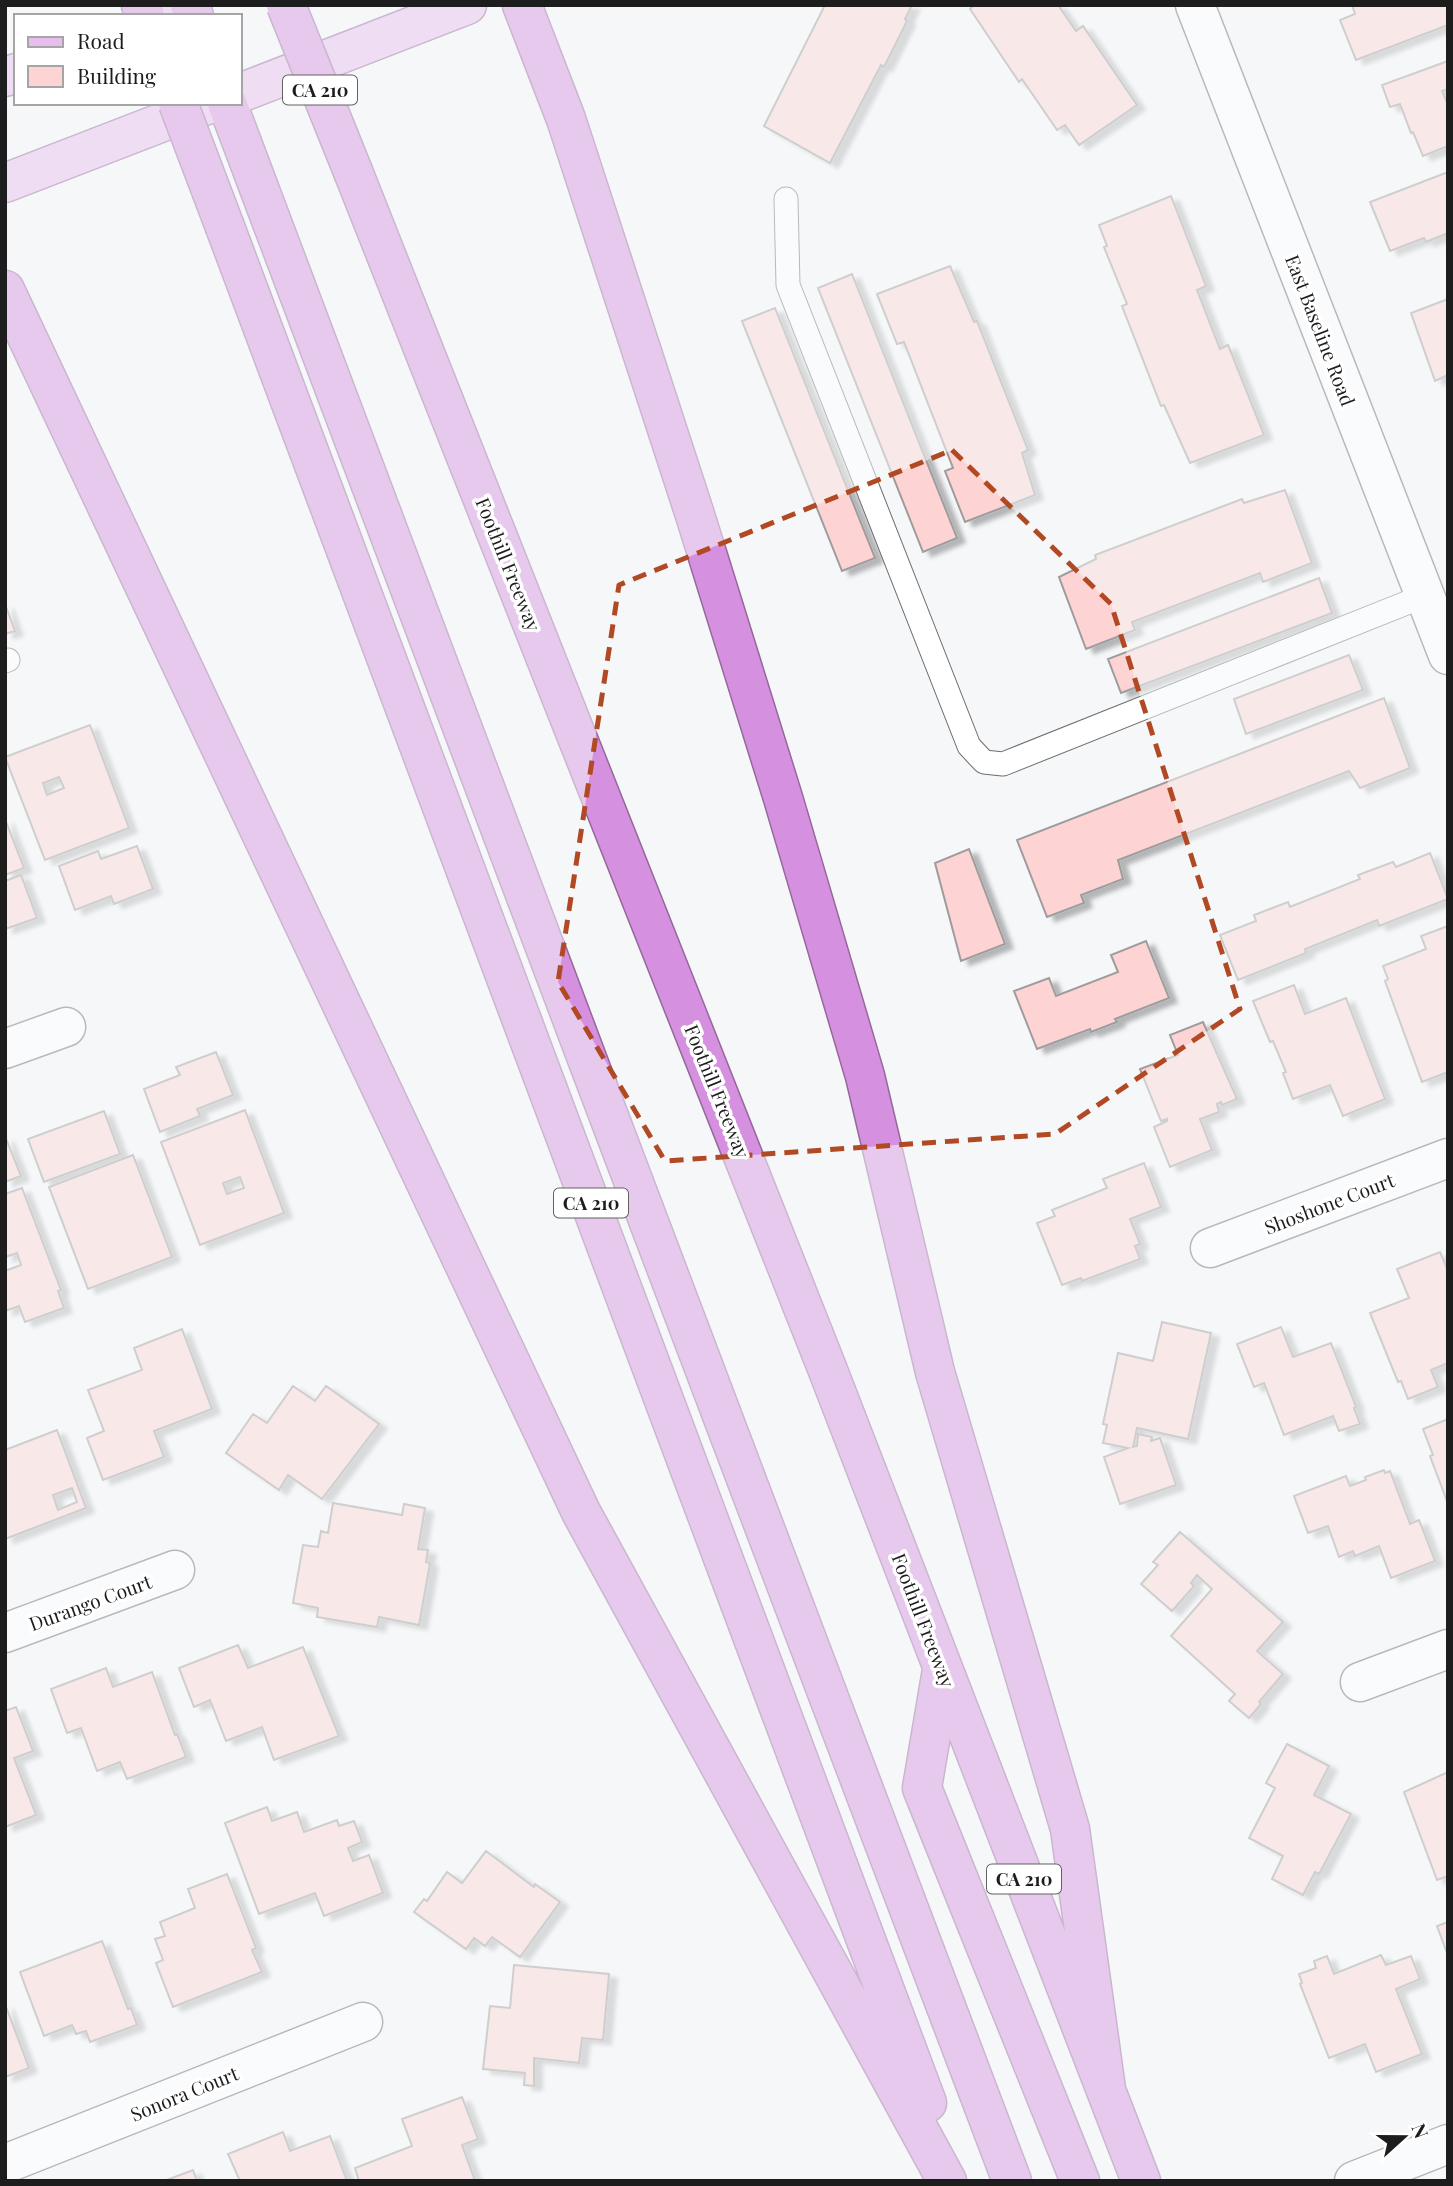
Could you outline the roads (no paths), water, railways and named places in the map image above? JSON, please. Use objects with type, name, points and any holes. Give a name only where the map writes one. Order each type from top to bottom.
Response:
[{"type":"highway","name":"Foothill Freeway","points":[[286,5],[827,1368],[1139,2176]]},
{"type":"highway","points":[[522,5],[566,119],[691,502],[783,798],[865,1076],[935,1372],[1070,1829],[1106,2089]]},
{"type":"highway","name":"CA 210","points":[[179,105],[956,2181]]},
{"type":"highway","points":[[228,105],[641,1199],[837,1729],[1012,2181]]},
{"type":"highway","points":[[5,289],[580,1512],[947,2181]]},
{"type":"highway","points":[[942,1668],[922,1788],[1080,2181]]},
{"type":"main road","points":[[166,14],[189,5]]},
{"type":"main road","points":[[242,92],[467,5]]},
{"type":"main road","points":[[5,183],[207,105]]},
{"type":"street","name":"East Baseline Road","points":[[1195,5],[1448,655]]},
{"type":"street","points":[[5,1049],[66,1027]]},
{"type":"street","name":"Shoshone Court","points":[[1210,1248],[1448,1158]]},
{"type":"street","name":"Durango Court","points":[[5,1633],[174,1570]]},
{"type":"street","points":[[1360,1682],[1448,1649]]},
{"type":"street","name":"Sonora Court","points":[[5,2164],[363,2022]]},
{"type":"street","points":[[1354,2181],[1448,2144]]},
{"type":"lane","points":[[786,198],[788,285],[969,746],[984,762],[1003,764],[1424,596]]}]
